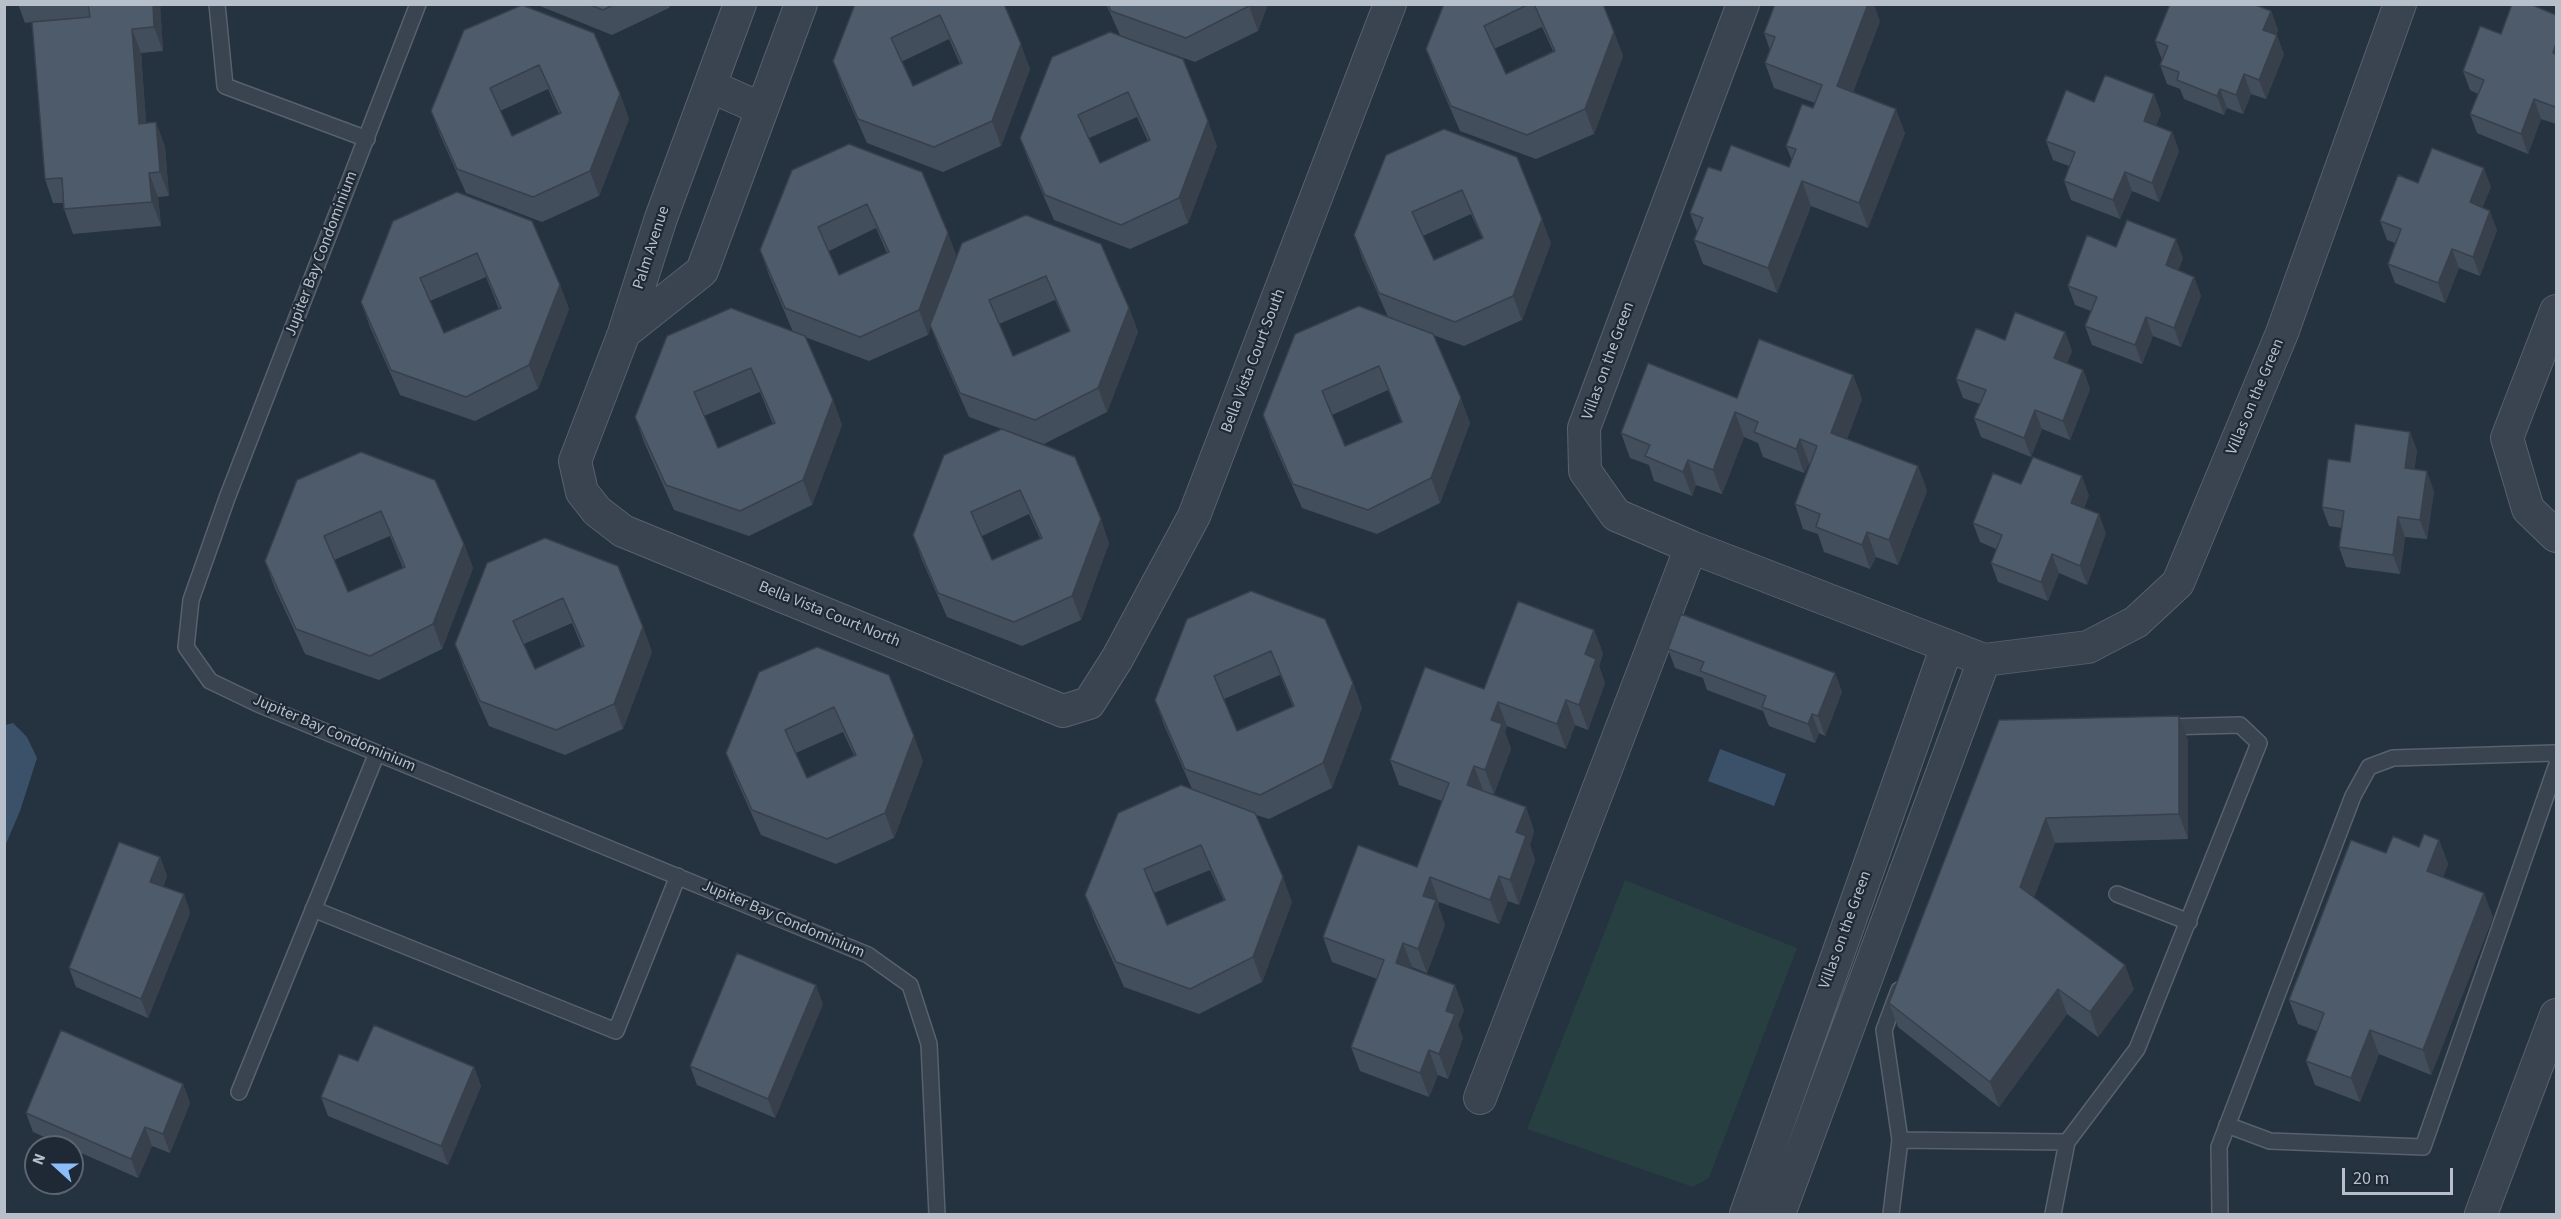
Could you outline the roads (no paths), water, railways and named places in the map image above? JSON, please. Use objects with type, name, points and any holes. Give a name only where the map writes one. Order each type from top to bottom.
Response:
[{"type":"street","name":"Palm Avenue","points":[[582,492],[575,461],[624,333],[661,218],[740,4]]},
{"type":"street","points":[[624,333],[702,271],[801,4]]},
{"type":"street","name":"Bella Vista Court South","points":[[1089,703],[1117,659],[1194,516],[1390,4]]},
{"type":"street","name":"Villas on the Green","points":[[1743,4],[1584,428],[1585,471],[1616,515],[1691,547],[1984,660],[2088,648],[2136,622],[2178,583],[2282,333],[2400,4]]},
{"type":"street","points":[[710,86],[762,109]]},
{"type":"street","points":[[2556,311],[2507,438],[2528,509],[2556,536]]},
{"type":"street","name":"Bella Vista Court North","points":[[582,492],[597,511],[623,531],[1063,711],[1089,703]]},
{"type":"street","points":[[1480,1098],[1691,547]]},
{"type":"street","name":"Villas on the Green","points":[[1746,1215],[1947,646]]},
{"type":"street","points":[[1779,1215],[1984,660]]},
{"type":"street","points":[[2481,1215],[2556,1015]]},
{"type":"lane","points":[[217,4],[225,86],[367,138]]},
{"type":"lane","name":"Jupiter Bay Condominium","points":[[418,4],[231,487],[191,600],[186,647],[210,681],[377,753],[868,955],[910,985],[929,1044],[937,1215]]},
{"type":"lane","points":[[2053,1215],[2067,1142],[2137,1049],[2259,743],[2240,725],[2147,728]]},
{"type":"lane","points":[[239,1092],[377,753]]},
{"type":"lane","points":[[2220,1215],[2219,1148],[2353,796],[2369,767],[2393,758],[2554,753],[2556,758]]},
{"type":"lane","points":[[2227,1125],[2270,1141],[2423,1147],[2556,766]]},
{"type":"lane","points":[[314,909],[616,1031],[678,876]]},
{"type":"lane","points":[[2117,894],[2188,922]]},
{"type":"lane","points":[[1891,1215],[1900,1140],[1884,1030],[1905,975]]},
{"type":"lane","points":[[1900,1140],[2067,1142]]},
{"type":"water","points":[[13,723],[27,737],[37,758],[20,811],[5,846],[5,725]]},
{"type":"water","points":[[1720,749],[1786,774],[1774,806],[1708,781]]}]
